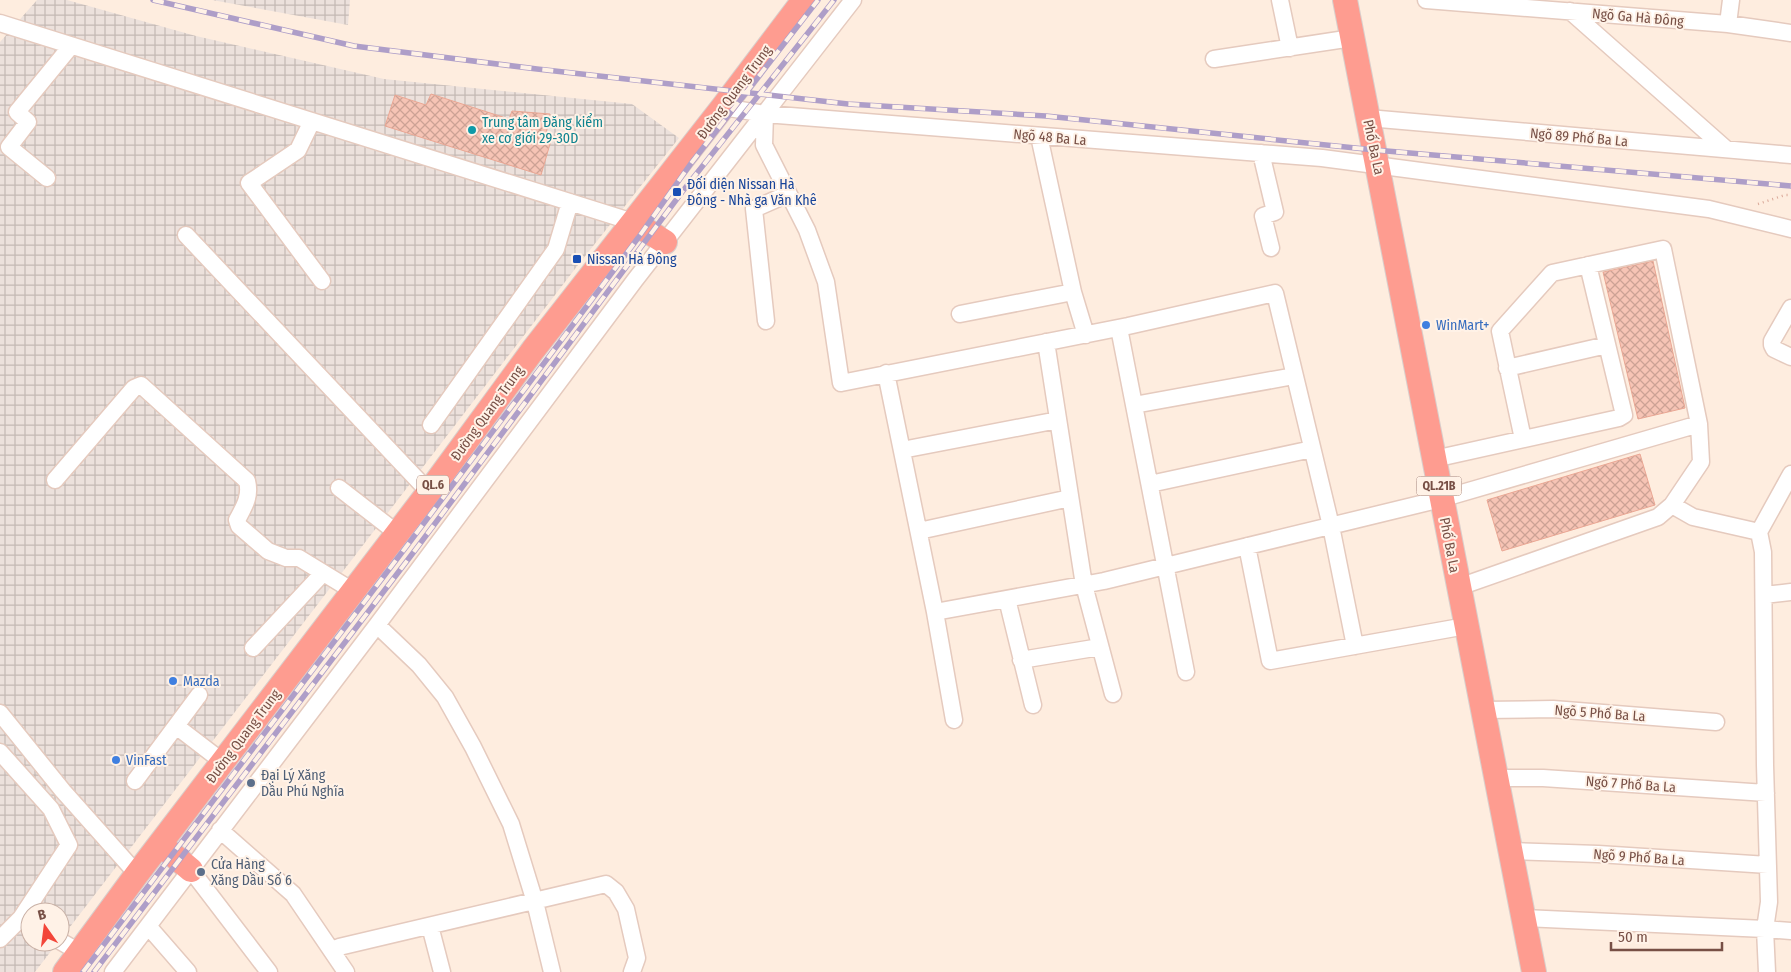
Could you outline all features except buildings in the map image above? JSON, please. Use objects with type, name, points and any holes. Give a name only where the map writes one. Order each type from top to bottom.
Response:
[{"type":"highway","name":"Đường Quang Trung","points":[[70,946],[137,874],[429,492],[533,350],[804,0]]},
{"type":"highway","name":"Phố Ba La","points":[[1345,0],[1534,972]]},
{"type":"highway","points":[[633,222],[665,242]]},
{"type":"highway","points":[[160,844],[190,870]]},
{"type":"highway","name":"Đường Quang Trung","points":[[65,972],[69,952]]},
{"type":"street","points":[[114,972],[665,242],[853,0]]},
{"type":"street","points":[[1280,0],[1290,48]]},
{"type":"street","name":"Ngõ Ga Hà Đông","points":[[1426,0],[1728,24],[1791,32]]},
{"type":"street","points":[[1594,0],[1604,15]]},
{"type":"street","points":[[1728,24],[1731,0]]},
{"type":"street","points":[[1570,11],[1726,149]]},
{"type":"street","points":[[0,24],[633,222]]},
{"type":"street","points":[[1214,59],[1352,38]]},
{"type":"street","points":[[47,178],[9,147],[28,122],[16,112],[71,46]]},
{"type":"street","name":"Ngõ 48 Ba La","points":[[722,107],[765,114],[1322,158],[1709,209],[1791,229]]},
{"type":"street","points":[[765,114],[764,146],[807,230],[826,282],[841,382],[1086,335],[1274,293],[1331,526],[1355,646]]},
{"type":"street","name":"Ngõ 89 Phố Ba La","points":[[1368,118],[1791,155]]},
{"type":"street","points":[[312,121],[298,150],[249,183],[322,281]]},
{"type":"street","points":[[1039,136],[1073,292],[1086,335]]},
{"type":"street","points":[[1260,153],[1274,212],[1263,216],[1271,248]]},
{"type":"street","points":[[766,321],[754,209],[788,194]]},
{"type":"street","points":[[431,424],[556,249],[570,202]]},
{"type":"street","points":[[186,235],[429,492]]},
{"type":"street","points":[[1459,587],[1658,517],[1672,505],[1701,462],[1699,424],[1663,249],[1552,273],[1500,331],[1522,440]]},
{"type":"street","points":[[1434,459],[1622,417],[1624,411],[1588,265]]},
{"type":"street","points":[[960,314],[1073,292]]},
{"type":"street","points":[[1791,308],[1772,341],[1774,349],[1791,357]]},
{"type":"street","points":[[1119,328],[1186,672]]},
{"type":"street","points":[[1046,342],[1084,585],[1113,694]]},
{"type":"street","points":[[1507,368],[1607,345]]},
{"type":"street","points":[[886,374],[935,612],[954,720]]},
{"type":"street","points":[[1134,405],[1294,376]]},
{"type":"street","points":[[54,480],[134,388],[141,385],[247,481],[250,491],[236,520],[239,526],[268,551],[286,558],[299,558],[353,591]]},
{"type":"street","points":[[902,450],[1058,420]]},
{"type":"street","points":[[935,612],[1084,585],[1441,499],[1699,424]]},
{"type":"street","points":[[1150,484],[1312,449]]},
{"type":"street","points":[[1767,972],[1765,929],[1768,902],[1768,865],[1764,595],[1763,552],[1759,532],[1791,474]]},
{"type":"street","points":[[339,488],[397,533]]},
{"type":"street","points":[[918,531],[1070,498]]},
{"type":"street","points":[[1672,505],[1694,516],[1759,532]]},
{"type":"street","points":[[1247,546],[1270,661],[1466,626]]},
{"type":"street","points":[[253,648],[323,572]]},
{"type":"street","points":[[1764,595],[1791,592]]},
{"type":"street","points":[[1007,599],[1033,705]]},
{"type":"street","points":[[377,625],[419,665],[444,697],[474,747],[511,824],[535,902],[552,972]]},
{"type":"street","points":[[1021,660],[1100,647]]},
{"type":"street","points":[[135,781],[200,695]]},
{"type":"street","name":"Ngõ 5 Phố Ba La","points":[[1483,710],[1553,709],[1716,722]]},
{"type":"street","points":[[0,713],[63,791],[137,874]]},
{"type":"street","points":[[176,726],[223,762]]},
{"type":"street","points":[[0,752],[51,809],[69,845],[36,902]]},
{"type":"street","name":"Ngõ 7 Phố Ba La","points":[[1496,778],[1543,778],[1766,793]]},
{"type":"street","points":[[220,830],[293,894],[342,970]]},
{"type":"street","name":"Ngõ 9 Phố Ba La","points":[[1510,851],[1598,854],[1768,865]]},
{"type":"street","points":[[190,870],[269,972]]},
{"type":"street","points":[[339,947],[606,884],[616,892],[626,909],[637,958],[632,972]]},
{"type":"street","points":[[1524,918],[1791,931]]},
{"type":"street","points":[[0,939],[20,924]]},
{"type":"street","points":[[148,926],[188,972]]},
{"type":"street","points":[[430,926],[442,972]]},
{"type":"shaded area","points":[[37,0],[67,0],[196,36],[384,79],[632,104],[679,138],[578,265],[70,927],[70,902],[20,902],[20,952],[50,952],[35,972],[0,972],[0,42]]},
{"type":"shaded area","points":[[212,0],[350,0],[348,25]]},
{"type":"railway","points":[[153,0],[354,46],[537,69],[848,104],[1046,116],[1375,150],[1791,186]]},
{"type":"railway","points":[[83,972],[406,547],[638,238],[692,162],[818,0]]},
{"type":"railway","points":[[94,972],[416,549],[682,192],[834,0]]},
{"type":"place","name":"Trung tâm Đăng kiểm xe cơ giới 29-30D","points":[[472,130]]},
{"type":"place","name":"Đối diện Nissan Hà Đông - Nhà ga Văn Khê","points":[[677,192]]},
{"type":"place","name":"Nissan Hà Đông","points":[[577,259]]},
{"type":"place","name":"WinMart+","points":[[1426,325]]},
{"type":"place","name":"Mazda","points":[[173,681]]},
{"type":"place","name":"VinFast","points":[[116,760]]},
{"type":"place","name":"Đại Lý Xăng Dầu Phú Nghĩa","points":[[251,783]]},
{"type":"place","name":"Cửa Hàng Xăng Dầu Số 6","points":[[201,872]]}]
